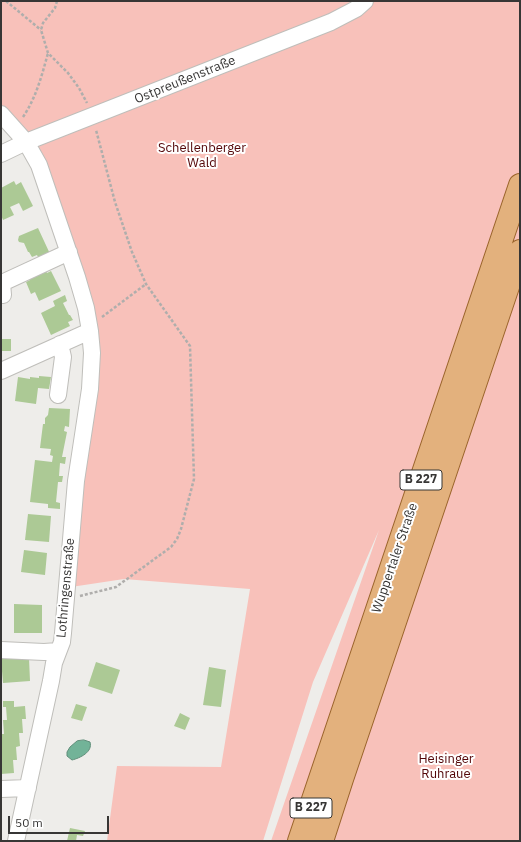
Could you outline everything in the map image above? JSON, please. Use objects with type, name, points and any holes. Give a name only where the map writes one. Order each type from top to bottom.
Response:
[{"type":"main road","name":"Wuppertaler Straße","points":[[299,841],[520,185]]},
{"type":"main road","name":"Wuppertaler Straße","points":[[322,841],[520,251]]},
{"type":"street","name":"Ostpreußenstraße","points":[[1,154],[26,142],[331,22],[356,9],[365,1]]},
{"type":"street","name":"Lothringenstraße","points":[[1,114],[26,142],[42,171],[86,308],[92,352],[90,389],[76,481],[63,634],[54,663],[16,841]]},
{"type":"street","points":[[3,295],[2,283],[69,252]]},
{"type":"street","points":[[1,371],[90,331]]},
{"type":"street","points":[[58,395],[63,357],[60,344]]},
{"type":"street","points":[[1,650],[30,650],[44,652],[58,651]]},
{"type":"street","points":[[1,789],[28,788]]},
{"type":"path","points":[[6,1],[41,30]]},
{"type":"path","points":[[57,1],[55,8],[43,23],[41,30],[48,53],[72,78],[79,88],[92,116],[115,202],[132,252],[146,284],[190,346],[194,479],[177,539],[171,547],[122,584],[116,587],[66,600]]},
{"type":"path","points":[[15,129],[27,111],[40,81],[48,53]]},
{"type":"path","points":[[90,331],[97,321],[146,284]]},
{"type":"green space","points":[[1,1],[520,1],[520,841],[271,841],[379,530],[313,682],[263,841],[107,841],[117,766],[221,767],[250,589],[124,579],[71,587],[94,354],[48,181],[1,108]]},
{"type":"shaded area","points":[[84,740],[90,742],[90,749],[88,752],[79,758],[72,760],[67,756],[67,752],[70,747],[77,741]]},
{"type":"building","points":[[14,181],[16,185],[21,182],[33,206],[23,211],[19,203],[10,207],[14,215],[3,220],[1,215],[1,188]]},
{"type":"building","points":[[38,228],[51,256],[40,261],[37,255],[32,257],[24,243],[19,242],[18,240],[19,236]]},
{"type":"building","points":[[44,267],[47,273],[51,271],[61,291],[39,301],[35,292],[31,294],[26,282],[30,280],[28,275]]},
{"type":"building","points":[[65,295],[67,301],[63,303],[73,320],[68,322],[70,326],[51,335],[41,313],[55,306],[53,301]]},
{"type":"building","points":[[1,339],[11,339],[11,351],[1,351]]},
{"type":"building","points":[[39,376],[51,377],[49,389],[38,388],[36,404],[15,401],[18,377],[30,379],[30,377],[39,378]]},
{"type":"building","points":[[49,408],[70,409],[69,427],[65,426],[64,431],[67,432],[62,457],[66,457],[65,464],[60,463],[59,476],[63,476],[62,482],[58,482],[56,502],[60,503],[60,509],[48,508],[48,504],[30,502],[35,460],[52,462],[53,456],[50,455],[51,449],[40,448],[43,424],[45,424],[45,418],[48,415]]},
{"type":"building","points":[[28,514],[51,516],[49,542],[25,540]]},
{"type":"building","points":[[24,550],[47,553],[45,575],[21,572]]},
{"type":"building","points":[[14,604],[42,605],[42,633],[14,633]]},
{"type":"building","points":[[29,658],[30,681],[3,683],[1,659]]},
{"type":"building","points":[[96,662],[120,670],[112,694],[88,686]]},
{"type":"building","points":[[209,667],[226,670],[221,707],[203,705]]},
{"type":"building","points":[[3,701],[14,701],[14,707],[25,706],[26,719],[22,719],[23,733],[19,733],[20,746],[16,747],[17,760],[13,760],[14,773],[1,774],[1,734],[4,734],[3,720],[7,720],[6,707],[3,707]]},
{"type":"building","points":[[76,704],[87,707],[82,721],[71,718]]},
{"type":"building","points":[[180,713],[190,718],[185,730],[174,726]]},
{"type":"building","points":[[70,828],[85,831],[83,836],[77,835],[76,841],[67,841]]},
{"type":"park label","name":"Schellenberger Wald","points":[[202,156]]},
{"type":"park label","name":"Heisinger Ruhraue","points":[[446,766]]}]
